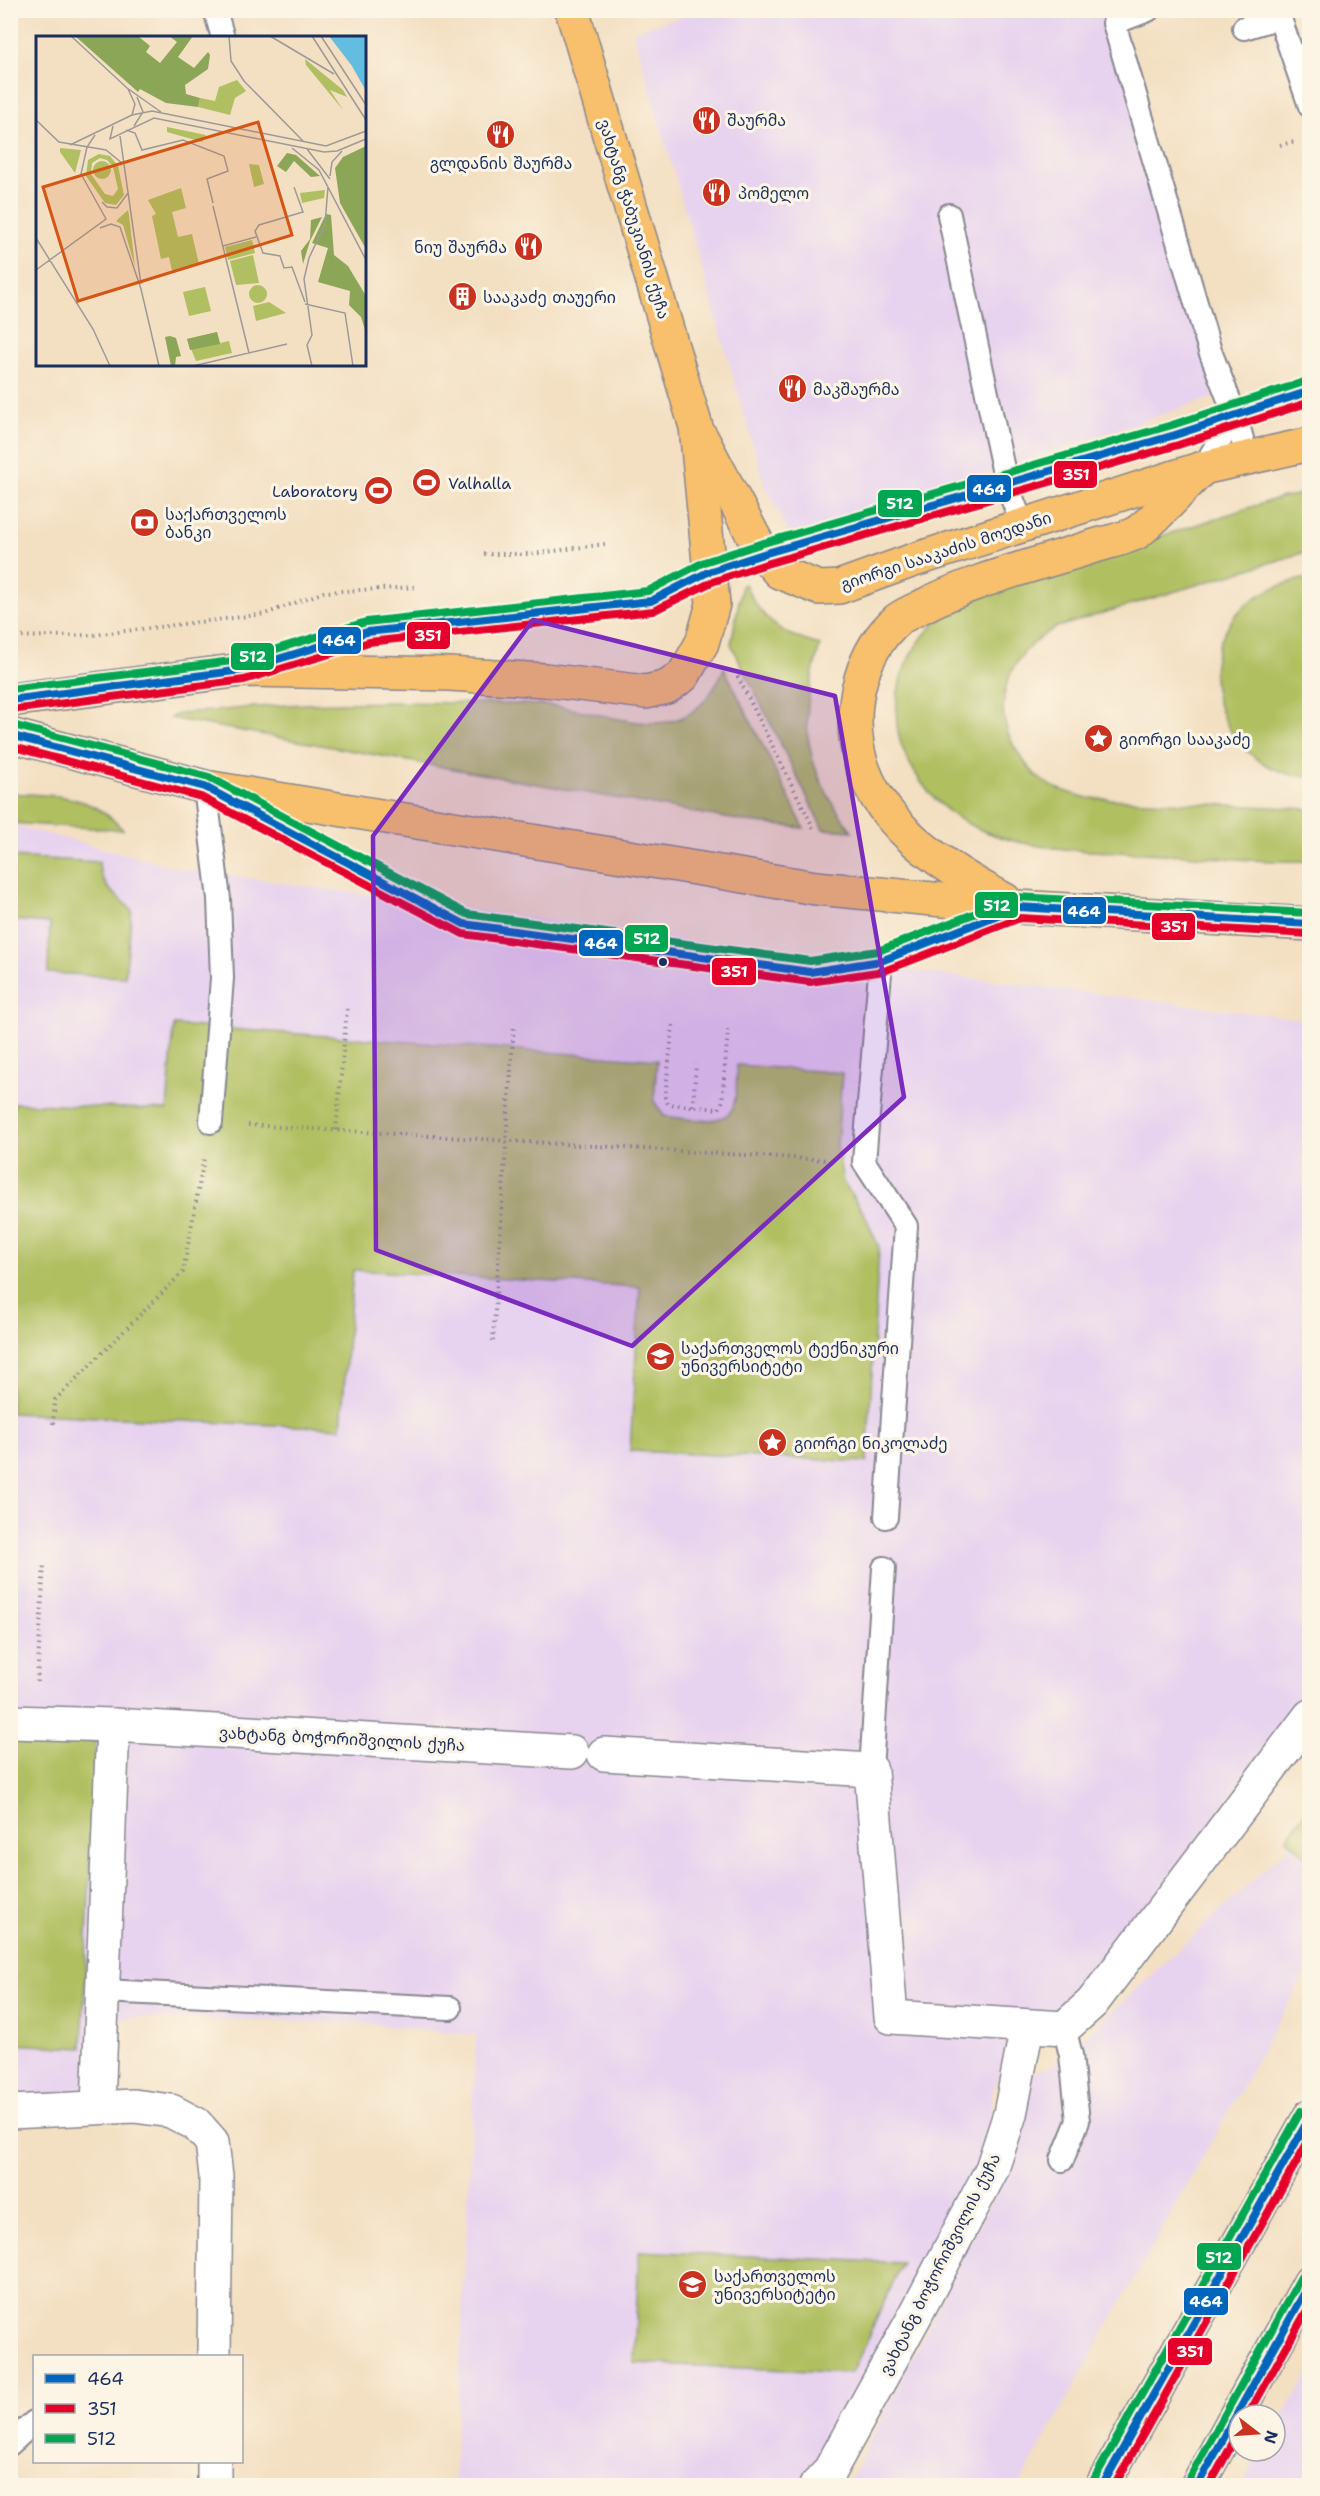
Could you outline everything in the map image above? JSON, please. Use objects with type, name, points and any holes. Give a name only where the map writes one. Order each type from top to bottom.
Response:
[{"type":"main road","name":"ვახტანგ ჭაბუკიანის ქუჩა","points":[[572,10],[696,428]]},
{"type":"main road","name":"გიორგი სააკაძის მოედანი","points":[[696,428],[735,497],[763,554],[779,572],[801,583],[819,588],[839,587],[911,561],[1203,468],[1247,456],[1310,444]]},
{"type":"main road","points":[[10,700],[242,670],[449,674],[545,680],[646,692],[667,687],[683,676],[702,643],[713,604],[708,572],[696,428]]},
{"type":"main road","points":[[1018,907],[941,863],[912,840],[888,812],[869,781],[859,755],[853,722],[857,687],[874,648],[897,619],[944,595],[1136,533],[1203,468]]},
{"type":"main road","points":[[10,735],[205,787],[805,887],[1018,907],[1309,924]]},
{"type":"main road","points":[[1102,2486],[1310,2116]]},
{"type":"main road","points":[[1197,2486],[1310,2282]]},
{"type":"street","points":[[604,1754],[871,1770],[891,2017],[1064,2028],[1092,2003],[1310,1716]]},
{"type":"street","name":"ვახტანგ ბოჭორიშვილის ქუჩა","points":[[23,1723],[113,1725],[572,1752]]},
{"type":"street","points":[[98,2106],[113,1725]]},
{"type":"street","name":"ვახტანგ ბოჭორიშვილის ქუჩა","points":[[816,2486],[829,2472],[992,2169],[1010,2114],[1027,2027]]},
{"type":"street","points":[[10,2112],[98,2106],[134,2106],[171,2111],[196,2124],[212,2142],[216,2176],[214,2355]]},
{"type":"street","points":[[214,2463],[214,2486]]},
{"type":"lane","points":[[215,10],[222,36]]},
{"type":"lane","points":[[1148,10],[1114,23],[1131,66],[1210,351],[1235,415],[1247,456]]},
{"type":"lane","points":[[1244,28],[1278,14],[1310,106]]},
{"type":"lane","points":[[950,215],[1006,483],[1023,526]]},
{"type":"lane","points":[[242,670],[367,632],[651,601],[708,572],[763,554],[1310,391]]},
{"type":"lane","points":[[1203,468],[1235,415]]},
{"type":"lane","points":[[205,787],[464,924],[810,972],[881,961],[1018,907]]},
{"type":"lane","points":[[205,787],[219,899],[222,978],[211,1122]]},
{"type":"lane","points":[[881,961],[864,1162],[906,1226],[886,1517]]},
{"type":"lane","points":[[871,1770],[884,1568]]},
{"type":"lane","points":[[103,1991],[450,2008]]},
{"type":"lane","points":[[1062,2160],[1078,2121],[1071,2055],[1064,2028]]},
{"type":"lane","points":[[10,2444],[33,2423]]},
{"type":"path","points":[[484,554],[532,554],[605,544]]},
{"type":"path","points":[[734,668],[814,829]]},
{"type":"path","points":[[336,1130],[347,1009]]},
{"type":"path","points":[[494,1341],[514,1024]]},
{"type":"path","points":[[673,1025],[665,1097],[668,1104],[719,1109],[728,1030]]},
{"type":"path","points":[[693,1106],[696,1064]]},
{"type":"path","points":[[53,1424],[55,1400],[183,1272],[211,1122],[864,1162]]},
{"type":"path","points":[[23,1723],[44,1563]]},
{"type":"highlighted area","points":[[533,620],[835,696],[904,1097],[632,1346],[376,1250],[373,836]]},
{"type":"shaded area","points":[[705,10],[1108,11],[1220,395],[814,531],[788,532],[764,483],[633,31]]},
{"type":"shaded area","name":"საქართველოს ტექნიკური უნივერსიტეტი","points":[[11,825],[183,869],[872,966],[1309,1020],[1309,1694],[1065,2012],[1007,2053],[993,2091],[985,2164],[860,2406],[802,2485],[454,2485],[476,2035],[354,2023],[90,2017],[87,2092],[11,2097]]},
{"type":"shaded area","points":[[1293,1843],[1309,1860],[1309,1967],[1019,2485],[847,2486],[1007,2170],[1022,2076],[1051,2066],[1086,2036]]},
{"type":"shaded area","points":[[1309,2374],[1309,2485],[1241,2485],[1255,2463],[1287,2463],[1287,2410]]},
{"type":"green space","points":[[1309,493],[1309,551],[1057,627],[1026,651],[1015,666],[1007,682],[1004,718],[1009,736],[1019,754],[1040,779],[1062,790],[1087,798],[1309,809],[1309,861],[1099,851],[1031,845],[999,837],[969,825],[943,807],[921,782],[901,744],[896,714],[899,685],[904,669],[921,639],[944,615],[973,597],[1279,498]]},
{"type":"green space","points":[[1310,579],[1309,777],[1281,772],[1258,759],[1238,741],[1224,719],[1216,694],[1214,667],[1221,641],[1235,616],[1249,602],[1283,584]]},
{"type":"green space","points":[[745,584],[758,608],[774,625],[794,636],[820,645],[809,698],[807,721],[809,743],[814,764],[823,785],[835,808],[852,831],[823,829],[731,644],[742,585]]},
{"type":"green space","points":[[724,668],[804,828],[748,822],[170,718],[191,712],[274,706],[395,702],[543,705],[570,708],[636,722],[667,722],[689,714],[702,703],[717,683]]},
{"type":"green space","points":[[10,793],[58,796],[85,803],[111,818],[123,830],[11,823]]},
{"type":"green space","points":[[11,857],[99,862],[105,883],[132,910],[125,977],[48,973],[50,923],[11,920]]},
{"type":"green space","points":[[174,1025],[657,1060],[654,1101],[664,1116],[692,1120],[713,1120],[729,1113],[736,1097],[737,1065],[842,1073],[837,1146],[843,1182],[865,1215],[879,1248],[867,1462],[630,1451],[640,1287],[353,1270],[341,1428],[11,1413],[10,1169],[14,1103],[167,1110]]},
{"type":"green space","points":[[11,1735],[96,1739],[82,2048],[11,2044]]},
{"type":"green space","points":[[1309,1806],[1309,1860],[1287,1838]]},
{"type":"green space","points":[[639,2251],[902,2263],[852,2373],[634,2363]]},
{"type":"transit line","name":"512","points":[[10,689],[240,660],[366,622],[648,591],[704,562],[760,544],[1172,425],[1307,381]]},
{"type":"transit line","name":"464","points":[[10,700],[242,670],[367,632],[651,601],[708,572],[763,554],[1175,435],[1310,391]]},
{"type":"transit line","name":"351","points":[[11,710],[244,680],[369,642],[653,611],[712,582],[766,564],[1178,445],[1310,402]]},
{"type":"transit line","name":"512","points":[[13,725],[209,777],[467,914],[810,961],[878,951],[1017,897],[1310,913]]},
{"type":"transit line","name":"464","points":[[10,735],[205,787],[464,924],[810,972],[881,961],[1018,907],[1310,924]]},
{"type":"transit line","name":"351","points":[[10,746],[201,797],[463,934],[810,982],[884,971],[1020,918],[1309,934]]},
{"type":"transit line","name":"512","points":[[1093,2481],[1301,2111]]},
{"type":"transit line","name":"464","points":[[1102,2486],[1310,2117]]},
{"type":"transit line","name":"351","points":[[1114,2486],[1310,2138]]},
{"type":"transit line","name":"512","points":[[1188,2481],[1301,2277]]},
{"type":"transit line","name":"464","points":[[1197,2486],[1310,2283]]},
{"type":"transit line","name":"351","points":[[1255,2403],[1310,2305]]},
{"type":"transit line","name":"351","points":[[1209,2486],[1227,2454]]},
{"type":"place","name":"შაურმა","points":[[706,120]]},
{"type":"place","name":"გლდანის შაურმა","points":[[501,135]]},
{"type":"place","name":"პომელო","points":[[717,193]]},
{"type":"place","name":"ნიუ შაურმა","points":[[528,247]]},
{"type":"place","name":"სააკაძე თაუერი","points":[[462,297]]},
{"type":"place","name":"მაკშაურმა","points":[[792,389]]},
{"type":"place","name":"Valhalla","points":[[427,483]]},
{"type":"place","name":"Laboratory","points":[[379,491]]},
{"type":"place","name":"საქართველოს ბანკი","points":[[144,523]]},
{"type":"place","name":"გიორგი სააკაძე","points":[[1098,739]]},
{"type":"place","name":"საქართველოს ტექნიკური უნივერსიტეტი","points":[[660,1357]]},
{"type":"place","name":"გიორგი ნიკოლაძე","points":[[773,1443]]},
{"type":"place","name":"საქართველოს უნივერსიტეტი","points":[[693,2285]]}]
